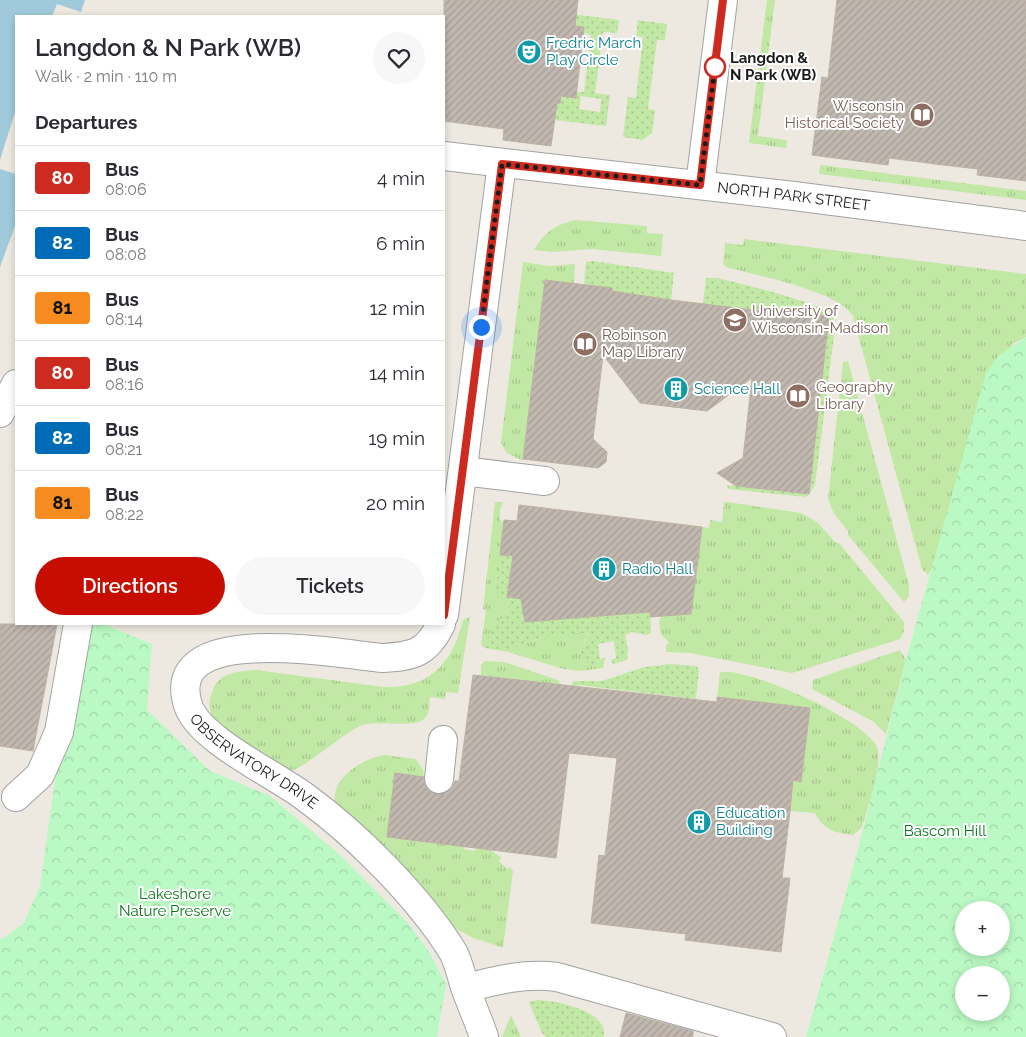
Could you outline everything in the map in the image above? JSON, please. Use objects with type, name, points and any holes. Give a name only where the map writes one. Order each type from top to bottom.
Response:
[{"type":"street","points":[[700,185],[723,0]]},
{"type":"street","name":"NORTH PARK STREET","points":[[445,156],[700,185],[1026,226]]},
{"type":"street","points":[[445,607],[502,164]]},
{"type":"street","points":[[0,413],[15,386]]},
{"type":"street","points":[[463,471],[544,481]]},
{"type":"street","points":[[16,797],[40,775],[58,732],[78,625]]},
{"type":"street","name":"OBSERVATORY DRIVE","points":[[440,625],[428,645],[419,652],[403,657],[383,658],[249,647],[223,651],[205,658],[195,666],[188,679],[186,689],[188,706],[198,724],[214,738],[306,797],[355,839],[403,887],[454,954],[484,1037]]},
{"type":"street","points":[[439,779],[443,740]]},
{"type":"street","points":[[466,988],[515,976],[535,974],[557,977],[772,1037]]},
{"type":"green space","points":[[767,0],[775,0],[758,136],[787,140],[786,148],[749,143]]},
{"type":"green space","points":[[572,14],[619,20],[617,33],[603,32],[595,93],[610,95],[606,126],[554,120],[557,103],[560,103],[561,96],[576,98],[577,92],[584,92],[591,35],[583,33],[584,27],[571,25]],"holes":[[[581,96],[601,99],[600,112],[579,109]]]},
{"type":"green space","points":[[638,20],[667,24],[665,40],[657,40],[648,109],[655,110],[652,133],[642,140],[623,137],[628,97],[636,98],[643,37],[636,36]]},
{"type":"green space","points":[[820,165],[1026,191],[1026,200],[819,174]]},
{"type":"green space","points":[[576,220],[647,226],[647,233],[663,234],[661,256],[592,249],[552,252],[534,250],[542,238],[552,230]]},
{"type":"green space","points":[[744,239],[1026,274],[1026,337],[1012,344],[933,567],[928,575],[922,569],[853,316],[845,307],[814,292],[775,279],[726,267],[723,264],[725,243],[743,245]]},
{"type":"green space","points":[[593,261],[674,273],[671,300],[653,297],[610,311],[612,289],[584,285],[586,262]]},
{"type":"green space","points":[[523,262],[549,266],[575,264],[574,284],[545,280],[523,461],[507,453],[501,443]]},
{"type":"green space","points":[[706,278],[718,278],[795,298],[822,309],[834,319],[835,328],[815,485],[809,495],[805,497],[729,489],[726,485],[809,494],[829,316],[762,307],[759,331],[719,325],[722,306],[703,304]]},
{"type":"green space","name":"Bascom Hill","points":[[1026,337],[1026,1037],[806,1037],[857,853],[906,660],[986,373],[999,355]]},
{"type":"green space","points":[[848,361],[909,585],[909,596],[904,602],[848,535],[848,531],[834,514],[828,499],[843,362]]},
{"type":"green space","points":[[495,502],[503,502],[500,510],[500,520],[504,523],[500,571],[494,584],[497,597],[505,600],[508,604],[506,615],[496,624],[485,648],[481,645],[486,610],[483,610]]},
{"type":"green space","points":[[724,503],[801,513],[817,522],[835,542],[839,543],[904,622],[904,631],[900,639],[792,673],[690,653],[666,652],[666,646],[669,642],[661,635],[659,621],[662,616],[691,614],[702,527],[709,528],[710,520],[722,522]]},
{"type":"green space","points":[[501,555],[513,557],[507,597],[521,599],[525,622],[650,612],[651,633],[646,635],[632,632],[625,635],[628,650],[627,660],[613,664],[611,660],[616,658],[614,641],[598,644],[600,659],[594,665],[583,659],[583,645],[589,637],[587,633],[566,633],[546,636],[508,652],[485,648],[491,629],[505,615],[508,608],[508,603],[497,597],[494,591],[494,584],[500,571]]},
{"type":"green space","points":[[470,617],[458,693],[446,692],[445,699],[430,697],[427,714],[419,722],[404,724],[375,723],[360,726],[292,770],[287,769],[230,735],[214,718],[210,709],[209,704],[213,690],[220,679],[243,671],[256,670],[384,687],[414,683],[427,678],[446,660],[459,635],[463,620]]},
{"type":"green space","name":"Lakeshore Nature Preserve","points":[[90,625],[105,625],[152,644],[147,710],[210,771],[270,796],[340,855],[408,923],[429,952],[446,984],[437,1037],[0,1037],[0,940],[23,924],[40,887],[54,787],[73,688]]},
{"type":"green space","points":[[557,633],[587,633],[589,637],[583,643],[597,663],[600,659],[605,658],[603,668],[581,671],[564,669],[508,652],[516,646]]},
{"type":"green space","points":[[900,650],[906,660],[886,734],[874,722],[812,689],[813,680]]},
{"type":"green space","points":[[485,661],[504,662],[555,679],[559,681],[561,686],[481,676],[481,665]]},
{"type":"green space","points":[[670,664],[697,666],[699,670],[696,699],[578,685],[575,708],[570,688],[574,681],[602,681],[644,667]]},
{"type":"green space","points":[[720,672],[756,678],[804,697],[849,722],[866,734],[876,745],[878,762],[874,785],[862,827],[853,835],[830,830],[822,824],[815,813],[790,811],[793,780],[801,781],[810,708],[717,697]]},
{"type":"green space","points":[[384,755],[416,759],[423,770],[424,777],[395,774],[387,837],[392,836],[424,787],[445,795],[464,844],[464,849],[475,851],[476,848],[490,850],[501,857],[499,861],[507,869],[510,867],[513,871],[503,948],[471,937],[448,924],[336,808],[336,788],[348,772],[366,761]]},
{"type":"green space","points":[[538,1000],[569,1005],[590,1014],[598,1020],[603,1028],[604,1037],[546,1037],[542,1033],[529,1002]]},
{"type":"green space","points":[[511,1015],[521,1037],[502,1037]]},
{"type":"water","points":[[0,0],[85,0],[81,12],[57,4],[52,15],[15,15],[15,112],[0,160]]},
{"type":"water","points":[[0,169],[15,174],[15,226],[0,267]]},
{"type":"building","points":[[444,0],[578,0],[575,26],[584,27],[576,98],[561,96],[560,103],[557,103],[551,146],[503,140],[504,129],[445,121]]},
{"type":"building","name":"Wisconsin Historical Society","points":[[837,0],[1026,0],[1026,181],[977,175],[978,169],[889,158],[888,165],[812,155],[822,77],[828,78]]},
{"type":"building","name":"Science Hall","points":[[545,280],[612,288],[612,291],[671,300],[762,311],[762,307],[829,316],[809,494],[736,486],[717,473],[743,458],[752,378],[707,411],[640,403],[603,355],[593,439],[607,452],[606,462],[598,468],[523,459]]},
{"type":"building","name":"Radio Hall","points":[[519,505],[702,527],[691,614],[650,617],[650,612],[525,622],[521,599],[507,597],[513,556],[500,555],[504,520],[517,521]]},
{"type":"building","points":[[0,624],[57,625],[33,751],[0,746]]},
{"type":"building","name":"Education Building","points":[[473,675],[717,702],[717,697],[810,708],[801,782],[793,780],[782,878],[790,878],[781,952],[685,940],[686,934],[591,923],[599,855],[605,856],[617,758],[569,753],[556,858],[387,837],[395,773],[424,777],[425,786],[430,792],[437,794],[446,793],[452,788],[455,781],[459,781]]},
{"type":"building","points":[[626,1013],[693,1031],[693,1037],[620,1037]]},
{"type":"bus line","name":"80","points":[[445,608],[502,164],[700,185],[723,0]]},
{"type":"place","name":"Fredric March Play Circle","points":[[529,52]]},
{"type":"place","name":"Langdon & N Park (WB)","points":[[715,67]]},
{"type":"place","name":"Wisconsin Historical Society","points":[[922,115]]},
{"type":"place","name":"University of Wisconsin-Madison","points":[[735,320]]},
{"type":"place","name":"Robinson Map Library","points":[[585,344]]},
{"type":"place","name":"Science Hall","points":[[676,389]]},
{"type":"place","name":"Geography Library","points":[[798,396]]},
{"type":"place","name":"Radio Hall","points":[[604,569]]},
{"type":"place","name":"Education Building","points":[[699,822]]},
{"type":"route","points":[[481,327],[502,164],[700,185],[715,67]]}]
